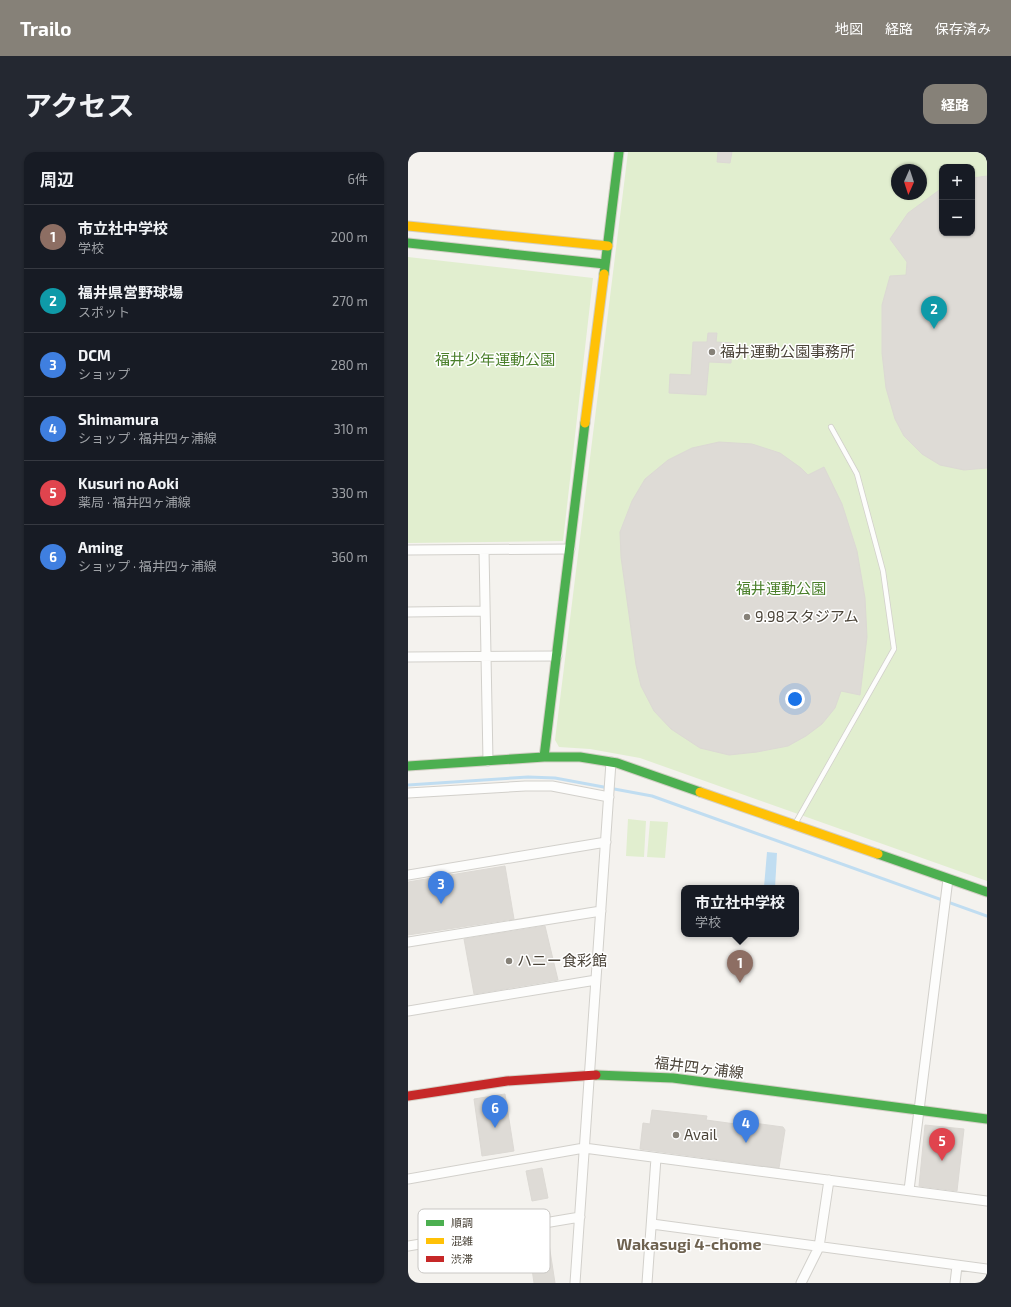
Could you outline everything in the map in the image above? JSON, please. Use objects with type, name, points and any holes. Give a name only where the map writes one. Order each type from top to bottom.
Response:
[{"type":"street","points":[[544,757],[619,152]]},
{"type":"street","points":[[408,226],[608,246]]},
{"type":"street","points":[[408,243],[605,264]]},
{"type":"street","points":[[408,550],[570,549]]},
{"type":"street","points":[[484,550],[488,761]]},
{"type":"street","points":[[408,612],[485,611]]},
{"type":"street","points":[[408,657],[557,656]]},
{"type":"street","points":[[408,766],[544,757],[580,757],[611,762],[638,769],[987,892]]},
{"type":"street","points":[[575,1283],[611,762]]},
{"type":"street","points":[[408,793],[526,786],[552,786],[609,796]]},
{"type":"street","points":[[408,875],[606,842]]},
{"type":"street","points":[[909,1190],[948,879]]},
{"type":"street","points":[[408,942],[601,911]]},
{"type":"street","points":[[408,1011],[596,980]]},
{"type":"street","name":"福井四ヶ浦線","points":[[408,1096],[531,1077],[589,1074],[658,1076],[987,1119]]},
{"type":"street","points":[[408,1179],[584,1148],[987,1201]]},
{"type":"street","points":[[647,1283],[656,1158]]},
{"type":"street","points":[[801,1283],[819,1247],[829,1180]]},
{"type":"street","points":[[550,1222],[580,1217]]},
{"type":"street","points":[[652,1224],[987,1270]]},
{"type":"street","points":[[408,1246],[418,1244]]},
{"type":"street","points":[[955,1283],[957,1266]]},
{"type":"lane","points":[[795,824],[894,649],[883,571],[857,474],[831,427]]},
{"type":"green space","name":"福井運動公園","points":[[628,152],[987,152],[987,881],[640,758],[590,749],[559,747],[555,740]]},
{"type":"green space","name":"福井少年運動公園","points":[[408,257],[593,278],[563,541],[408,543]]},
{"type":"green space","points":[[628,819],[646,821],[644,857],[626,856]]},
{"type":"green space","points":[[650,821],[668,822],[665,858],[647,857]]},
{"type":"water","points":[[767,852],[777,853],[775,885],[764,885]]},
{"type":"building","points":[[718,152],[732,152],[730,163],[717,162]]},
{"type":"building","points":[[987,176],[987,468],[964,470],[940,465],[922,454],[904,436],[895,419],[886,388],[882,353],[882,305],[890,276],[906,275],[907,262],[890,239],[908,213],[939,190],[939,236],[975,236],[975,178]]},
{"type":"building","points":[[708,333],[717,333],[716,342],[732,343],[731,363],[709,362],[706,395],[669,393],[670,374],[691,375],[693,342],[707,342]]},
{"type":"building","name":"9.98スタジアム","points":[[719,442],[752,444],[780,453],[808,475],[824,467],[842,504],[857,551],[865,598],[867,637],[860,695],[841,691],[835,708],[822,724],[806,736],[788,746],[757,752],[729,755],[700,748],[671,729],[654,711],[641,686],[636,665],[621,557],[620,532],[632,501],[645,479],[668,460],[692,448]]},
{"type":"building","points":[[505,866],[514,919],[408,935],[408,882]]},
{"type":"building","points":[[545,926],[558,980],[474,994],[464,939]]},
{"type":"building","points":[[505,1094],[514,1151],[482,1156],[474,1099]]},
{"type":"building","points":[[652,1110],[707,1116],[706,1120],[743,1125],[746,1122],[783,1127],[785,1130],[779,1168],[640,1149],[643,1123],[650,1124]]},
{"type":"building","points":[[925,1125],[964,1129],[957,1191],[919,1186]]},
{"type":"building","points":[[542,1168],[548,1198],[532,1201],[526,1171]]},
{"type":"building","points":[[550,1250],[555,1283],[534,1283],[533,1273],[550,1273]]},
{"type":"waterway","points":[[408,785],[528,777],[555,778],[652,796],[987,916]]},
{"type":"traffic: fast","points":[[604,274],[619,152]]},
{"type":"traffic: fast","points":[[408,243],[605,264]]},
{"type":"traffic: fast","points":[[544,757],[585,423]]},
{"type":"traffic: fast","points":[[408,766],[544,757],[580,757],[617,763],[700,792]]},
{"type":"traffic: fast","points":[[878,854],[987,892]]},
{"type":"traffic: fast","points":[[596,1075],[673,1078],[987,1119]]},
{"type":"traffic: slow","points":[[408,226],[608,246]]},
{"type":"traffic: slow","points":[[585,423],[604,274]]},
{"type":"traffic: slow","points":[[700,792],[878,854]]},
{"type":"traffic: jam","points":[[408,1096],[507,1081],[596,1075]]},
{"type":"place","name":"福井県営野球場","points":[[934,329]]},
{"type":"place","name":"福井運動公園事務所","points":[[712,352]]},
{"type":"place","name":"9.98スタジアム","points":[[747,617]]},
{"type":"place","name":"DCM","points":[[441,904]]},
{"type":"place","name":"ハニー食彩館","points":[[509,961]]},
{"type":"place","name":"市立社中学校","points":[[740,983]]},
{"type":"place","name":"Aming","points":[[495,1128]]},
{"type":"place","name":"Avail","points":[[676,1135]]},
{"type":"place","name":"Shimamura","points":[[746,1143]]},
{"type":"place","name":"Kusuri no Aoki","points":[[942,1161]]},
{"type":"district","name":"Wakasugi 4-chome","points":[[689,1244]]}]
